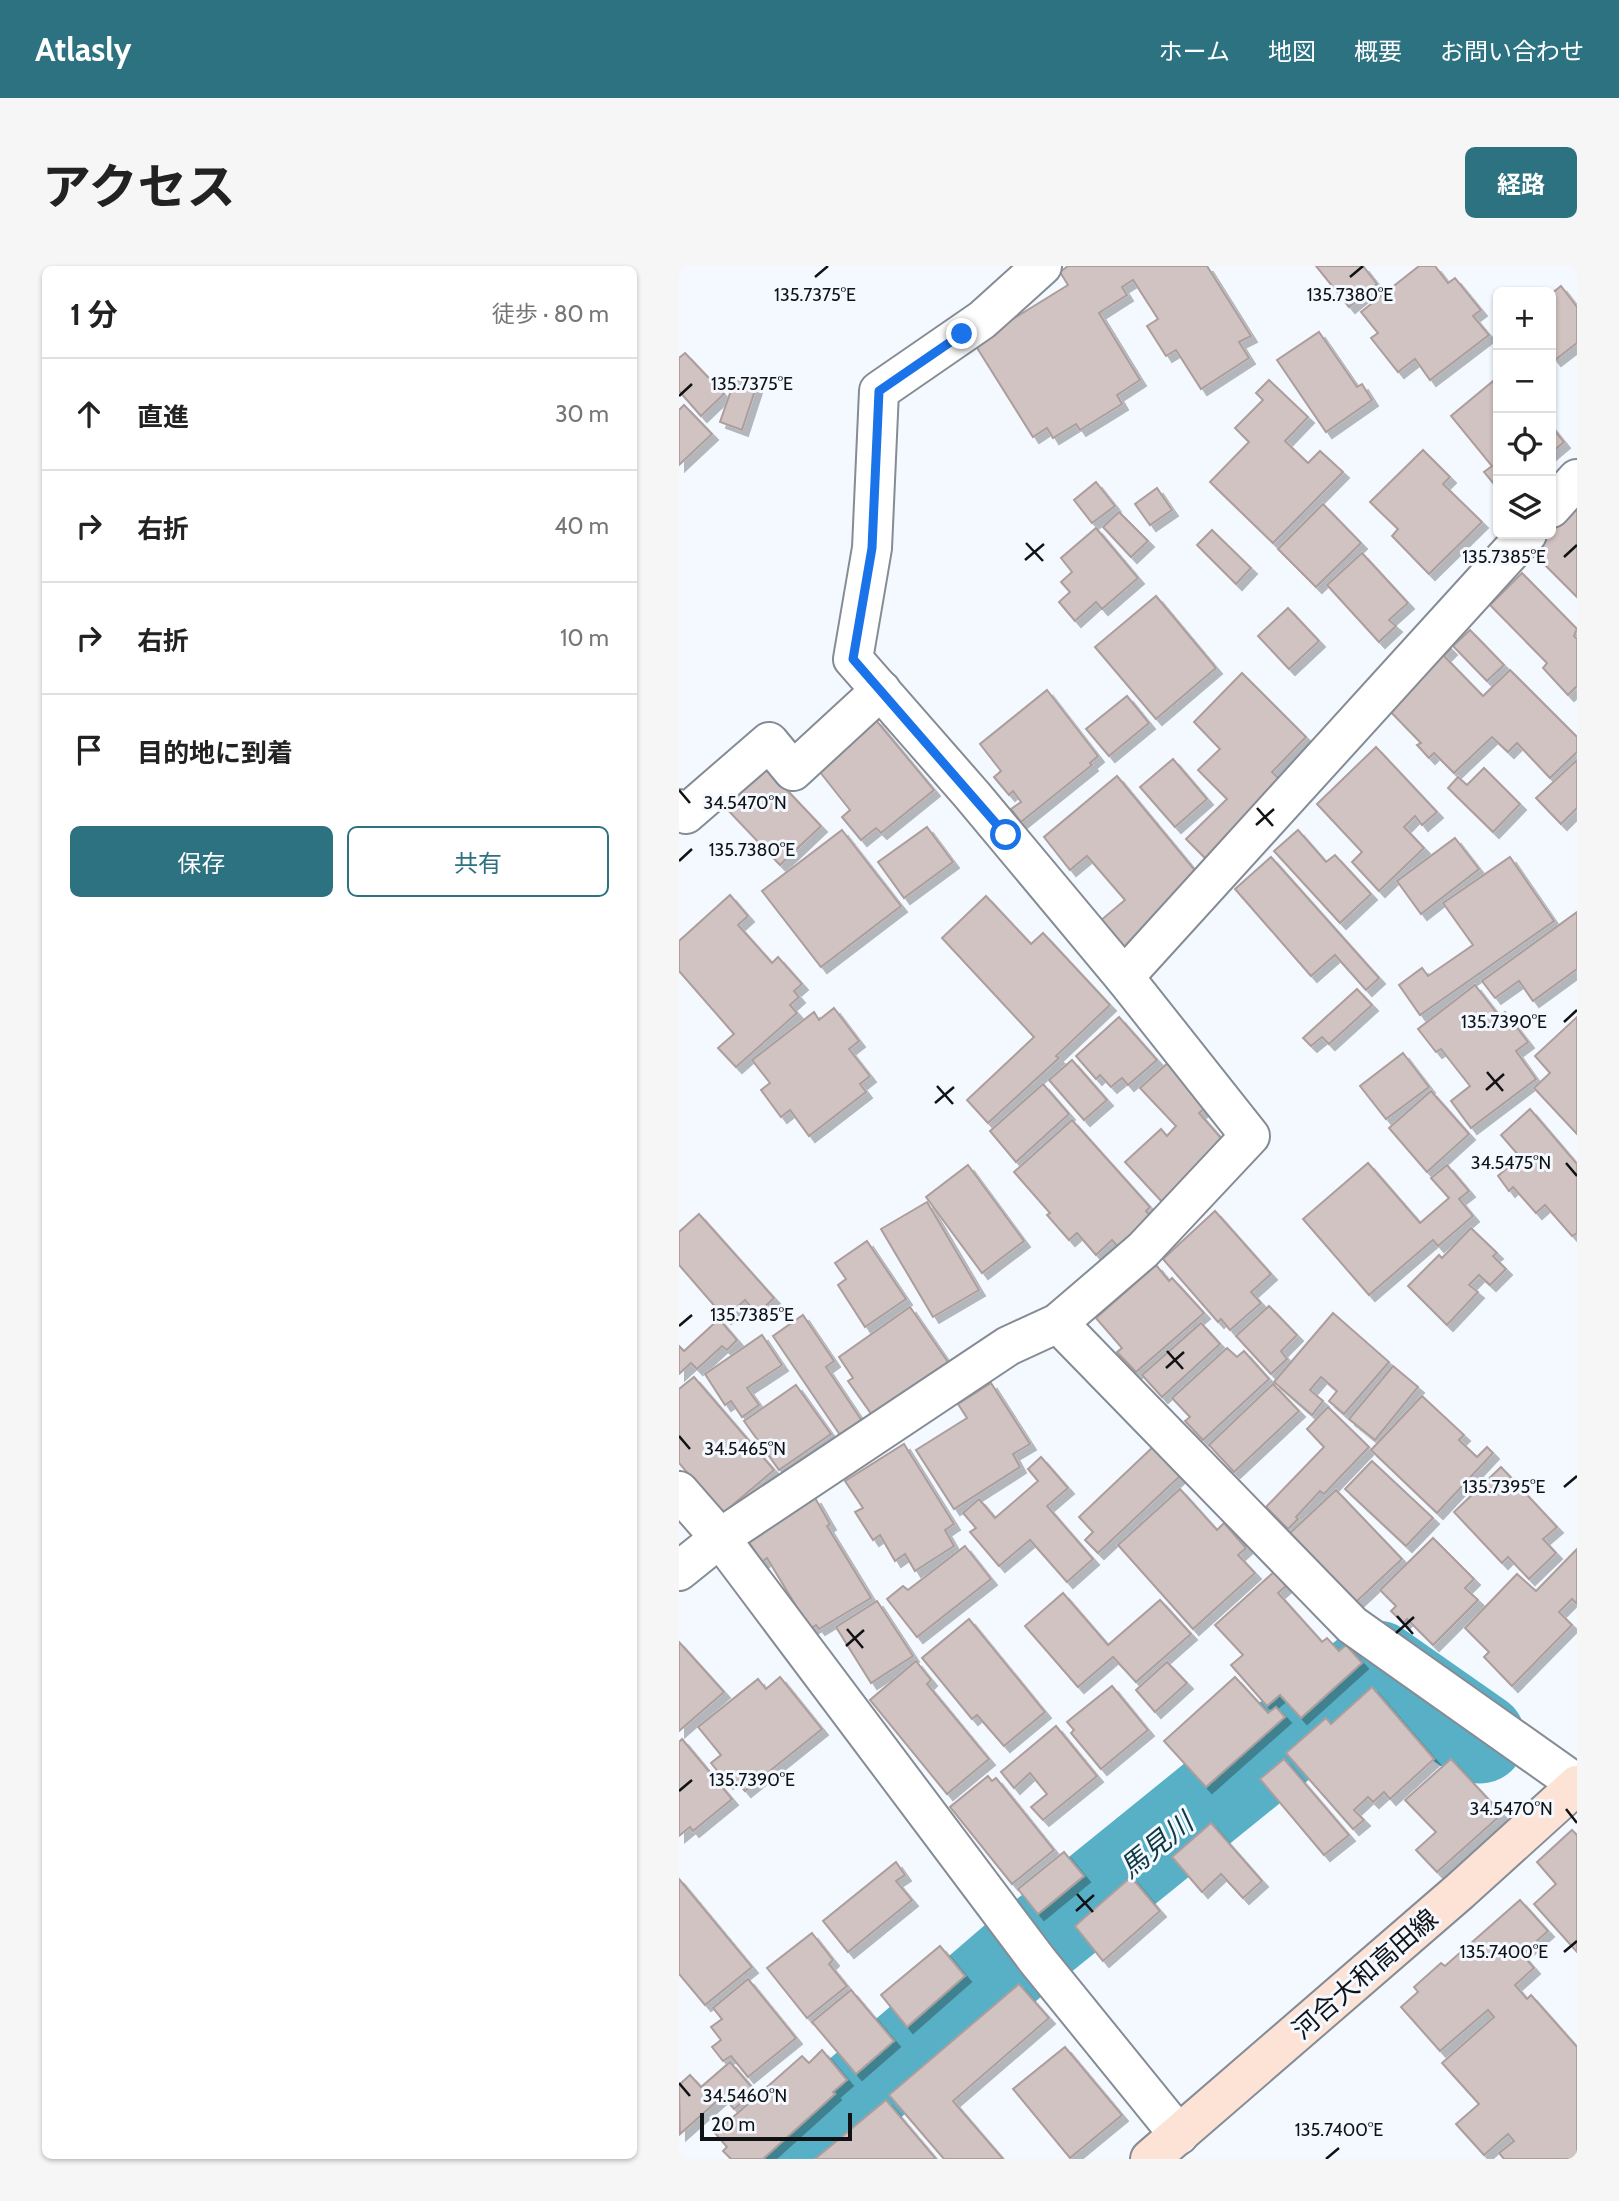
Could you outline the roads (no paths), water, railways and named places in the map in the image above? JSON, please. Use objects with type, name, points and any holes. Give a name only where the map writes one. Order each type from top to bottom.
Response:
[{"type":"main road","name":"河合大和高田線","points":[[1165,2147],[1460,1891],[1577,1785]]},
{"type":"street","points":[[679,1571],[720,1538],[1008,1346],[1058,1323],[1143,1250],[1250,1136],[1124,976],[853,659],[872,548],[879,391],[982,320],[1042,266]]},
{"type":"street","points":[[1556,502],[1577,479]]},
{"type":"street","points":[[1124,976],[1522,539]]},
{"type":"street","points":[[679,809],[686,814],[769,742],[793,771],[881,690]]},
{"type":"street","points":[[1058,1323],[1352,1625],[1577,1785]]},
{"type":"street","points":[[679,1491],[720,1538],[1037,1960],[1165,2147]]},
{"type":"waterway","name":"馬見川","points":[[783,2159],[1014,1960],[1377,1666],[1480,1738]]}]
